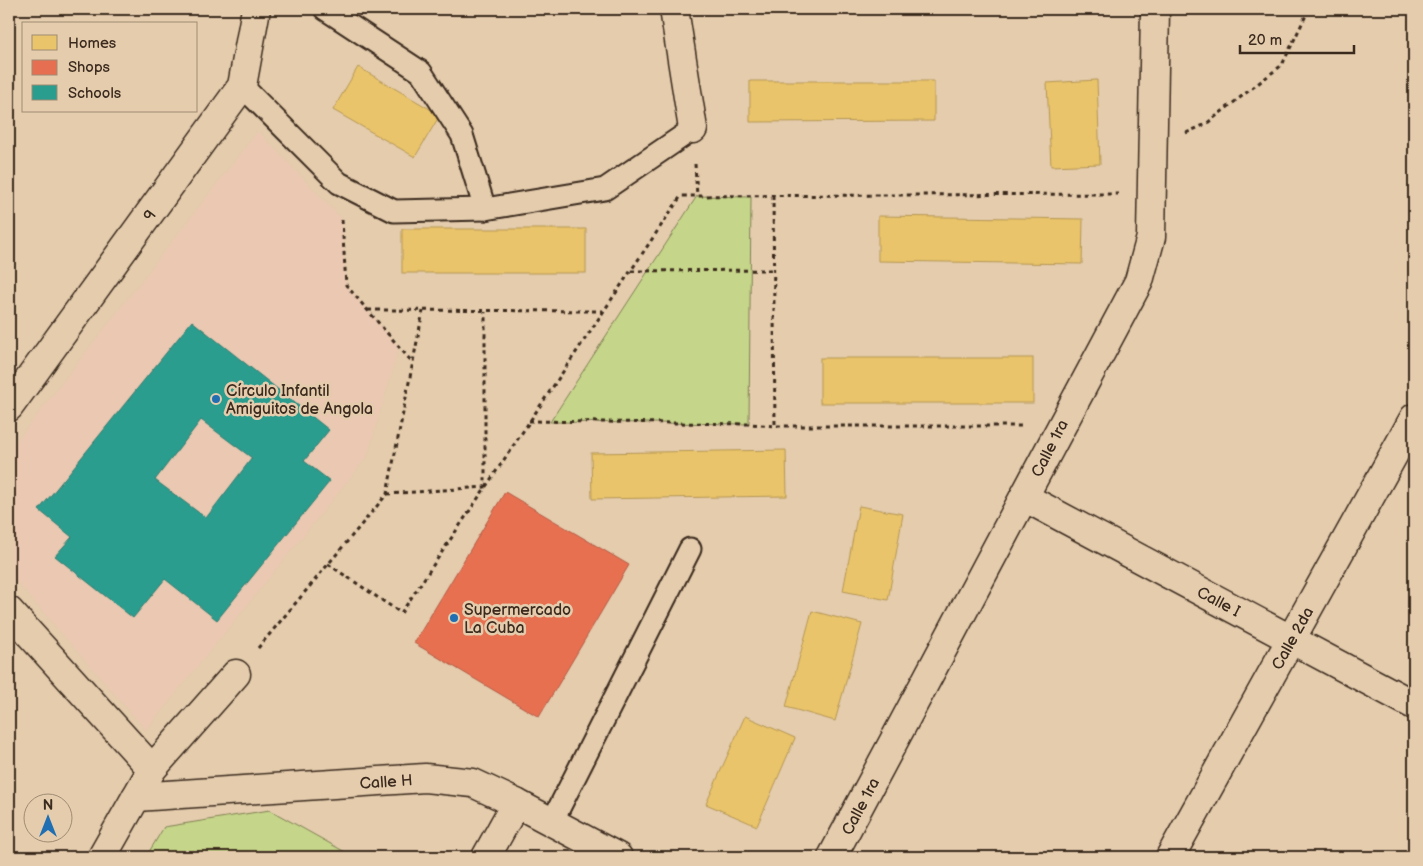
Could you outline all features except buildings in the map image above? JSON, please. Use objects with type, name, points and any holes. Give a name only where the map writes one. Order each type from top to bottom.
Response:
[{"type":"street","name":"9","points":[[9,407],[242,86],[256,9]]},
{"type":"street","points":[[674,9],[693,129]]},
{"type":"street","name":"Calle 1ra","points":[[832,857],[1060,426],[1139,281],[1150,237],[1155,9]]},
{"type":"street","name":"Calle 2da","points":[[1170,857],[1414,418]]},
{"type":"street","name":"Calle I","points":[[1024,497],[1414,705]]},
{"type":"street","points":[[9,612],[152,769]]},
{"type":"street","points":[[102,857],[152,769],[236,674]]},
{"type":"street","name":"Calle H","points":[[136,796],[425,778],[473,783],[516,803],[618,857]]},
{"type":"street","points":[[486,857],[516,803]]},
{"type":"lane","points":[[325,9],[421,72],[462,135],[485,209]]},
{"type":"lane","points":[[242,86],[339,183],[394,211],[485,209],[605,189],[693,129]]},
{"type":"lane","points":[[552,822],[690,549]]},
{"type":"path","points":[[1152,149],[1206,124],[1282,65],[1308,9]]},
{"type":"path","points":[[339,183],[346,285],[412,362]]},
{"type":"path","points":[[328,564],[401,613],[681,196],[1151,194]]},
{"type":"path","points":[[773,196],[775,426]]},
{"type":"path","points":[[631,271],[774,270]]},
{"type":"path","points":[[368,310],[485,312],[604,311]]},
{"type":"path","points":[[236,674],[387,494],[423,311]]},
{"type":"path","points":[[485,312],[485,487]]},
{"type":"path","points":[[529,421],[775,426],[1060,426]]},
{"type":"path","points":[[387,494],[485,487]]},
{"type":"shaded area","name":"Círculo Infantil Amiguitos de Angola","points":[[258,131],[342,219],[346,285],[399,347],[367,457],[146,730],[9,573],[9,451]]},
{"type":"green space","points":[[697,196],[751,197],[749,424],[550,422]]},
{"type":"green space","points":[[270,810],[354,857],[146,857],[164,827]]},
{"type":"place","name":"Círculo Infantil Amiguitos de Angola","points":[[216,399]]},
{"type":"place","name":"Supermercado La Cuba","points":[[454,618]]}]
